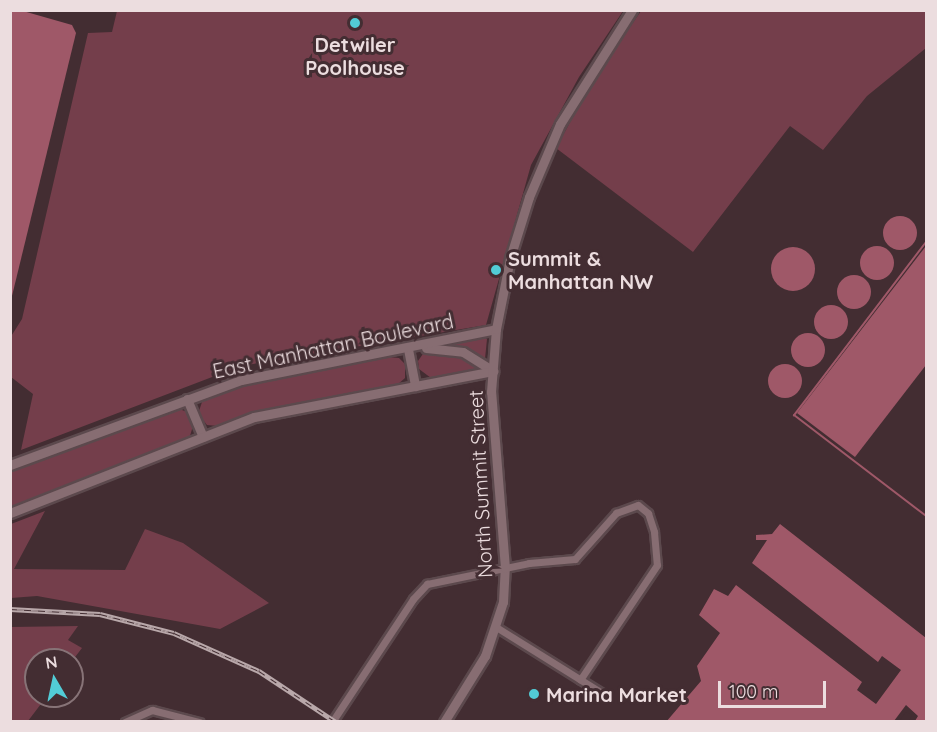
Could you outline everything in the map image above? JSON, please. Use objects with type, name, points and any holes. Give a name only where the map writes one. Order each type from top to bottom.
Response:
[{"type":"street","name":"North Summit Street","points":[[444,722],[485,656],[496,627],[505,568],[492,435],[493,371],[496,329],[510,258],[538,173],[579,91],[633,10]]},
{"type":"street","name":"East Manhattan Boulevard","points":[[10,465],[241,380],[408,349],[496,329]]},
{"type":"street","points":[[415,386],[408,349],[443,348],[463,352],[493,371]]},
{"type":"street","points":[[10,513],[261,416],[493,371]]},
{"type":"street","points":[[187,399],[203,437]]},
{"type":"street","points":[[332,722],[421,589],[432,582],[505,568],[575,559],[622,509],[638,505],[648,513],[654,532],[655,570],[580,680]]},
{"type":"street","points":[[496,627],[602,693]]},
{"type":"street","points":[[125,722],[135,714],[159,710],[199,722]]},
{"type":"shaded area","points":[[10,11],[23,11],[72,25],[76,33],[11,300]]},
{"type":"shaded area","points":[[117,11],[623,11],[579,77],[531,165],[486,325],[241,366],[21,450],[33,394],[11,377],[10,338],[22,319],[88,33],[112,32]]},
{"type":"shaded area","points":[[641,11],[926,11],[926,48],[867,96],[823,150],[790,126],[693,252],[556,148],[591,84]]},
{"type":"shaded area","points":[[900,216],[912,221],[917,233],[912,245],[900,250],[888,245],[883,233],[888,221]]},
{"type":"shaded area","points":[[877,246],[889,251],[894,263],[889,275],[877,280],[865,275],[860,263],[865,251]]},
{"type":"shaded area","points":[[926,246],[926,365],[855,457],[797,413]]},
{"type":"shaded area","points":[[793,247],[809,253],[815,269],[809,285],[793,291],[777,285],[771,269],[777,253]]},
{"type":"shaded area","points":[[854,275],[866,280],[871,292],[866,304],[854,309],[842,304],[837,292],[842,280]]},
{"type":"shaded area","points":[[831,305],[843,310],[848,322],[843,334],[831,339],[819,334],[814,322],[819,310]]},
{"type":"shaded area","points":[[808,333],[820,338],[825,350],[820,362],[808,367],[796,362],[791,350],[796,338]]},
{"type":"shaded area","points":[[481,336],[487,339],[485,359],[467,349],[442,343]]},
{"type":"shaded area","points":[[425,351],[460,354],[481,369],[431,378],[419,369],[418,361]]},
{"type":"shaded area","points":[[388,357],[399,358],[405,364],[405,378],[397,385],[250,413],[218,426],[207,425],[198,414],[203,399],[227,389]]},
{"type":"shaded area","points":[[785,364],[797,369],[802,381],[797,393],[785,398],[773,393],[768,381],[773,369]]},
{"type":"shaded area","points":[[177,408],[187,412],[193,426],[189,439],[11,509],[11,470]]},
{"type":"shaded area","points":[[45,511],[14,569],[125,570],[145,529],[183,543],[269,603],[220,629],[37,596],[11,598],[11,524]]},
{"type":"shaded area","points":[[780,524],[926,638],[926,721],[912,721],[916,716],[907,708],[897,721],[666,722],[701,681],[697,666],[720,633],[699,615],[714,589],[728,596],[736,585],[862,682],[857,690],[876,704],[901,670],[882,656],[878,662],[752,563],[767,540],[756,540],[756,535],[772,534]]},
{"type":"shaded area","points":[[78,626],[68,640],[82,648],[24,648],[24,708],[38,708],[28,721],[11,721],[11,627]]},
{"type":"pier","points":[[906,705],[918,716],[915,721],[909,721],[912,715],[906,712],[899,721],[894,721]]},
{"type":"waterway","points":[[926,242],[794,415],[926,516]]},
{"type":"railway","points":[[10,609],[100,614],[174,633],[259,671],[336,722]]},
{"type":"place","name":"Detwiler Poolhouse","points":[[355,23]]},
{"type":"place","name":"Summit & Manhattan NW","points":[[496,270]]},
{"type":"place","name":"Marina Market","points":[[534,694]]}]
